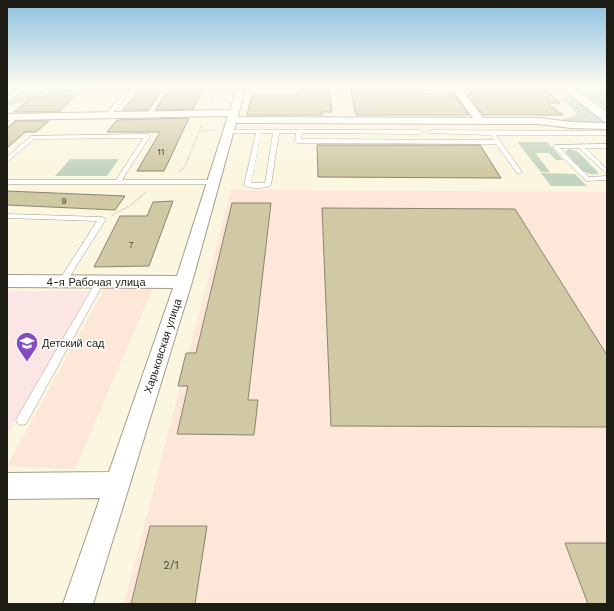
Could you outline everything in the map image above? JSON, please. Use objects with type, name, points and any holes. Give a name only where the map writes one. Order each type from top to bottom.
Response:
[{"type":"street","points":[[7,117],[128,115]]},
{"type":"street","points":[[208,115],[232,122],[539,121],[571,125],[607,126]]},
{"type":"street","name":"Харьковская улица","points":[[78,604],[184,282],[234,115]]},
{"type":"street","points":[[475,115],[480,121]]},
{"type":"street","name":"4-я Рабочая улица","points":[[7,282],[184,282]]},
{"type":"street","points":[[7,486],[117,485]]},
{"type":"lane","points":[[7,125],[18,116]]},
{"type":"lane","points":[[232,122],[259,132],[420,132]]},
{"type":"lane","points":[[259,132],[247,185],[268,185],[276,132]]},
{"type":"lane","points":[[298,132],[298,141],[498,142]]},
{"type":"lane","points":[[431,132],[607,133]]},
{"type":"lane","points":[[492,133],[519,172]]},
{"type":"lane","points":[[7,160],[33,136],[147,136],[118,182]]},
{"type":"lane","points":[[580,146],[607,172]]},
{"type":"lane","points":[[607,146],[555,147],[587,179],[607,178]]},
{"type":"lane","points":[[7,182],[214,182]]},
{"type":"lane","points":[[7,216],[102,219]]},
{"type":"lane","points":[[62,282],[102,219]]},
{"type":"lane","points":[[22,420],[100,282]]},
{"type":"path","points":[[102,219],[131,205],[159,182],[184,168],[206,115]]},
{"type":"shaded area","points":[[231,190],[607,192],[607,604],[124,604]]},
{"type":"shaded area","points":[[105,287],[153,288],[75,469],[7,466]]},
{"type":"shaded area","name":"Детский сад","points":[[7,291],[89,291],[7,435]]},
{"type":"green space","points":[[577,115],[596,115],[601,118],[602,123],[565,123],[560,120]]},
{"type":"green space","points":[[517,142],[547,142],[563,160],[556,160],[549,153],[535,153],[550,172],[541,172]]},
{"type":"green space","points":[[570,149],[578,152],[597,171],[598,174],[583,171],[565,151]]},
{"type":"green space","points":[[70,159],[119,159],[107,176],[55,176]]},
{"type":"green space","points":[[541,173],[575,174],[587,186],[551,186]]},
{"type":"building","points":[[247,115],[322,115],[322,115]]},
{"type":"building","points":[[356,115],[469,115],[356,115]]},
{"type":"building","points":[[483,115],[563,115],[483,115]]},
{"type":"building","points":[[189,118],[164,171],[137,171],[160,132],[107,132],[117,120]]},
{"type":"building","points":[[16,121],[49,121],[36,132],[25,132],[7,148],[7,128]]},
{"type":"building","points":[[317,145],[480,145],[501,178],[318,177]]},
{"type":"building","points":[[7,191],[125,196],[115,210],[7,205]]},
{"type":"building","points":[[173,201],[149,266],[94,267],[120,216],[147,216],[153,202]]},
{"type":"building","points":[[232,203],[271,203],[248,400],[258,400],[254,435],[177,434],[188,386],[178,386],[186,353],[196,353]]},
{"type":"building","points":[[322,208],[515,209],[607,355],[607,427],[331,426]]},
{"type":"building","points":[[150,526],[207,526],[195,604],[131,604]]},
{"type":"building","points":[[565,543],[607,543],[607,604],[588,604]]},
{"type":"place","name":"Детский сад","points":[[27,362]]}]
